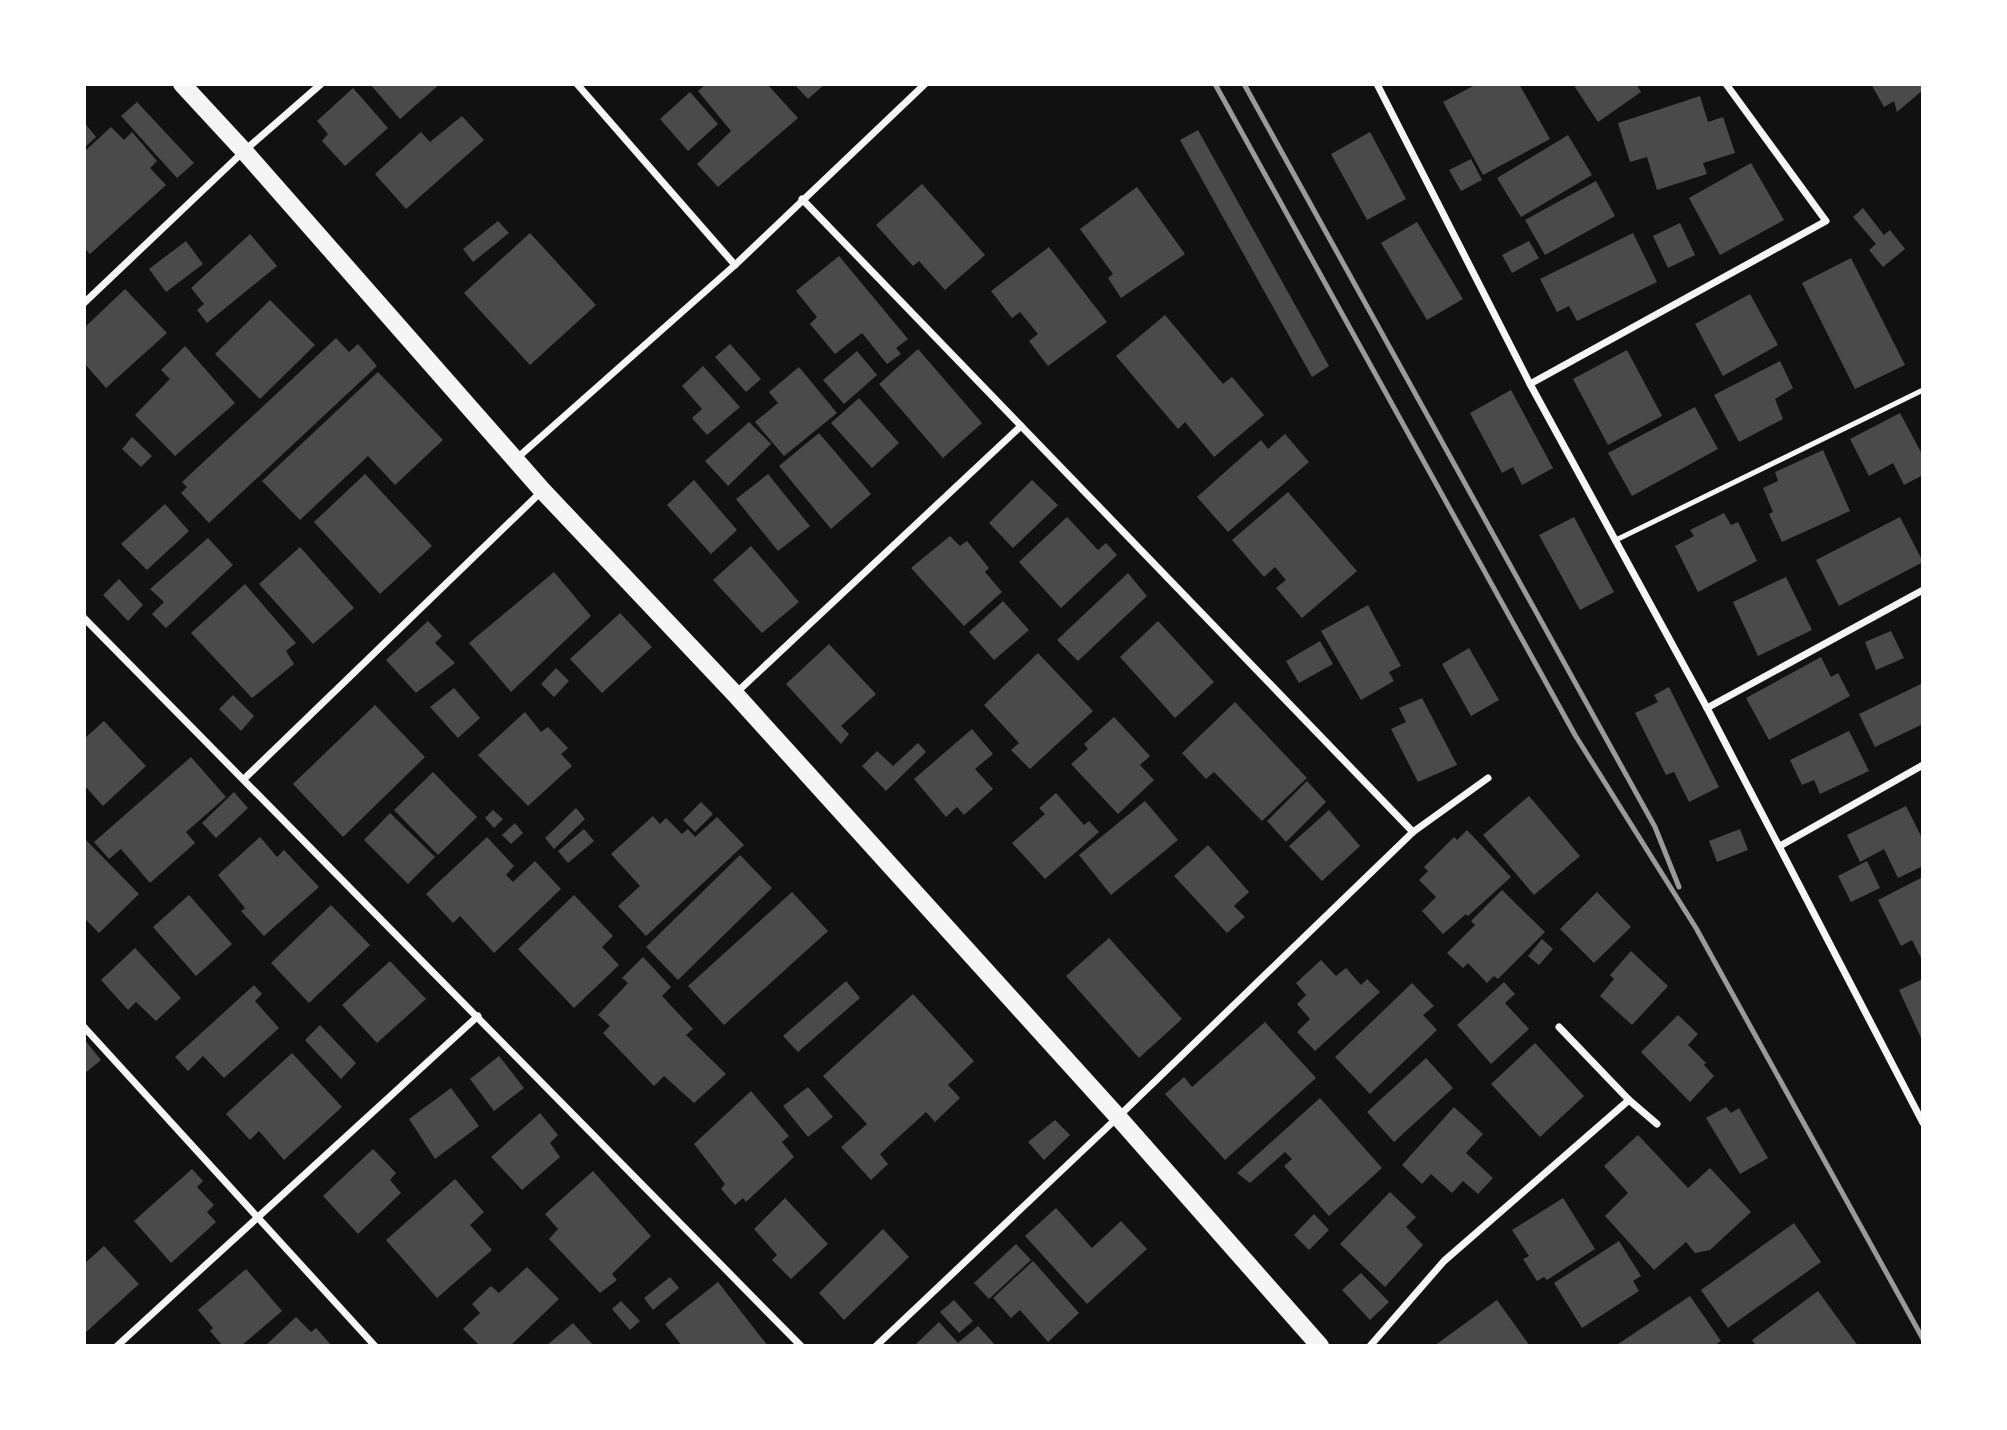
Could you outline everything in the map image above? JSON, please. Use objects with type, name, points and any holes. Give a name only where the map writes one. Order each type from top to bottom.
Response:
[{"type":"main road","points":[[182,84],[542,490],[735,694],[1118,1117],[1320,1346]]},
{"type":"street","points":[[84,303],[244,151],[321,84]]},
{"type":"street","points":[[577,84],[736,265]]},
{"type":"street","points":[[515,460],[736,265],[925,84]]},
{"type":"street","points":[[1377,84],[1530,384],[1707,708],[1923,1123]]},
{"type":"street","points":[[1530,384],[1826,221],[1726,84]]},
{"type":"street","points":[[802,199],[1413,832]]},
{"type":"street","points":[[735,694],[1021,426]]},
{"type":"street","points":[[244,779],[542,490]]},
{"type":"street","points":[[1707,708],[1923,590]]},
{"type":"street","points":[[84,618],[801,1346]]},
{"type":"street","points":[[1780,846],[1923,765]]},
{"type":"street","points":[[876,1346],[1413,832],[1488,778]]},
{"type":"street","points":[[117,1346],[478,1016]]},
{"type":"street","points":[[84,1027],[375,1346]]},
{"type":"street","points":[[1559,1027],[1629,1100],[1657,1124]]},
{"type":"street","points":[[1370,1346],[1444,1261],[1629,1100]]},
{"type":"lane","points":[[1616,540],[1923,390]]},
{"type":"building","points":[[370,84],[440,84],[400,119]]},
{"type":"building","points":[[706,84],[767,84],[798,118],[718,187],[697,164],[731,131],[698,91]]},
{"type":"building","points":[[794,84],[825,84],[808,99]]},
{"type":"building","points":[[1477,84],[1519,84],[1550,139],[1483,175],[1443,102]]},
{"type":"building","points":[[1573,84],[1636,84],[1641,92],[1598,122]]},
{"type":"building","points":[[1871,84],[1923,84],[1923,90],[1897,112],[1894,101],[1884,107]]},
{"type":"building","points":[[353,88],[388,128],[345,166],[322,141],[328,134],[317,121]]},
{"type":"building","points":[[690,92],[718,124],[688,151],[660,119]]},
{"type":"building","points":[[1700,96],[1708,122],[1723,117],[1735,153],[1703,163],[1707,174],[1657,190],[1647,157],[1630,162],[1618,123]]},
{"type":"building","points":[[137,102],[194,163],[177,178],[121,116]]},
{"type":"building","points":[[462,116],[484,140],[406,209],[375,174],[421,132],[430,142]]},
{"type":"building","points":[[84,122],[96,137],[84,148]]},
{"type":"building","points":[[111,127],[124,140],[132,132],[157,161],[150,168],[166,185],[90,254],[84,248],[84,152]]},
{"type":"building","points":[[1198,130],[1329,366],[1312,377],[1180,140]]},
{"type":"building","points":[[1370,132],[1406,199],[1367,220],[1331,154]]},
{"type":"building","points":[[1568,135],[1592,175],[1521,217],[1497,178]]},
{"type":"building","points":[[1471,159],[1482,180],[1461,191],[1449,170]]},
{"type":"building","points":[[1751,163],[1784,220],[1720,255],[1689,198]]},
{"type":"building","points":[[1596,181],[1615,216],[1545,255],[1525,220]]},
{"type":"building","points":[[922,184],[985,255],[945,290],[919,261],[913,266],[876,225]]},
{"type":"building","points":[[1137,187],[1185,254],[1121,298],[1108,278],[1113,274],[1080,229]]},
{"type":"building","points":[[1863,208],[1884,235],[1890,230],[1905,249],[1883,267],[1869,250],[1876,244],[1853,217]]},
{"type":"building","points":[[498,221],[509,233],[473,262],[463,249]]},
{"type":"building","points":[[1417,222],[1463,299],[1427,320],[1381,243]]},
{"type":"building","points":[[1680,223],[1695,255],[1668,268],[1653,236]]},
{"type":"building","points":[[530,233],[596,305],[530,365],[464,293]]},
{"type":"building","points":[[1633,233],[1657,282],[1577,321],[1569,306],[1557,312],[1540,279]]},
{"type":"building","points":[[250,234],[277,266],[207,323],[197,310],[204,304],[191,288]]},
{"type":"building","points":[[186,241],[203,264],[166,292],[149,269]]},
{"type":"building","points":[[1529,241],[1539,258],[1512,273],[1502,255]]},
{"type":"building","points":[[1049,247],[1107,322],[1048,366],[1029,341],[1038,334],[1020,312],[1012,318],[991,291]]},
{"type":"building","points":[[839,256],[908,339],[896,348],[901,354],[887,364],[862,333],[835,354],[810,324],[817,317],[796,291]]},
{"type":"building","points":[[1851,258],[1905,365],[1855,389],[1802,283]]},
{"type":"building","points":[[125,289],[167,333],[106,388],[84,363],[84,328]]},
{"type":"building","points":[[1750,294],[1778,345],[1723,376],[1695,324]]},
{"type":"building","points":[[270,300],[315,345],[260,399],[215,354]]},
{"type":"building","points":[[1165,315],[1223,384],[1232,377],[1264,415],[1214,457],[1185,422],[1178,429],[1116,356]]},
{"type":"building","points":[[336,338],[349,352],[358,344],[377,366],[209,523],[181,493],[187,487],[182,482]]},
{"type":"building","points":[[730,344],[761,379],[746,392],[715,357]]},
{"type":"building","points":[[185,346],[235,403],[175,456],[135,415],[170,379],[161,370]]},
{"type":"building","points":[[918,349],[982,423],[943,458],[879,384]]},
{"type":"building","points":[[1627,350],[1662,416],[1608,445],[1573,379]]},
{"type":"building","points":[[857,351],[877,375],[844,404],[823,380]]},
{"type":"building","points":[[1780,361],[1793,388],[1775,399],[1783,419],[1739,442],[1714,395]]},
{"type":"building","points":[[703,366],[740,407],[707,435],[692,418],[702,409],[682,386]]},
{"type":"building","points":[[799,367],[837,413],[784,456],[755,422],[778,403],[769,392]]},
{"type":"building","points":[[378,372],[443,440],[395,485],[368,456],[300,520],[262,481]]},
{"type":"building","points":[[1511,390],[1553,468],[1522,485],[1513,467],[1502,473],[1470,413]]},
{"type":"building","points":[[859,398],[899,443],[872,468],[831,423]]},
{"type":"building","points":[[1695,407],[1718,449],[1632,496],[1608,453]]},
{"type":"building","points":[[1900,413],[1923,456],[1923,475],[1904,485],[1893,463],[1869,476],[1850,439]]},
{"type":"building","points":[[749,422],[771,444],[728,486],[705,461]]},
{"type":"building","points":[[819,433],[871,494],[831,529],[779,466]]},
{"type":"building","points":[[1285,434],[1309,462],[1228,532],[1197,497],[1261,440],[1268,449]]},
{"type":"building","points":[[132,437],[152,456],[141,467],[122,449]]},
{"type":"building","points":[[1823,450],[1850,511],[1782,542],[1769,514],[1773,512],[1763,488],[1778,481],[1775,472]]},
{"type":"building","points":[[365,474],[432,546],[380,594],[314,522]]},
{"type":"building","points":[[768,474],[810,526],[778,551],[736,499]]},
{"type":"building","points":[[694,480],[737,530],[711,554],[667,505]]},
{"type":"building","points":[[1032,480],[1058,505],[1013,548],[989,523]]},
{"type":"building","points":[[1288,492],[1357,571],[1302,618],[1276,588],[1286,580],[1275,567],[1264,577],[1232,540]]},
{"type":"building","points":[[165,504],[189,531],[147,570],[121,544]]},
{"type":"building","points":[[1724,513],[1731,525],[1738,522],[1757,561],[1698,592],[1675,546],[1694,536],[1690,530]]},
{"type":"building","points":[[1067,517],[1098,550],[1106,543],[1117,555],[1061,608],[1019,562]]},
{"type":"building","points":[[1574,517],[1614,592],[1580,610],[1539,535]]},
{"type":"building","points":[[1900,517],[1923,562],[1839,606],[1816,560]]},
{"type":"building","points":[[950,536],[960,546],[967,541],[989,568],[985,572],[1002,592],[964,626],[911,568]]},
{"type":"building","points":[[208,538],[233,565],[166,628],[152,614],[164,602],[150,589]]},
{"type":"building","points":[[751,546],[799,602],[762,633],[713,580]]},
{"type":"building","points":[[300,547],[354,608],[313,644],[259,584]]},
{"type":"building","points":[[554,572],[591,616],[511,692],[469,643]]},
{"type":"building","points":[[1128,573],[1147,596],[1078,661],[1057,640]]},
{"type":"building","points":[[1786,577],[1812,630],[1758,656],[1733,602]]},
{"type":"building","points":[[119,579],[143,605],[128,621],[103,595]]},
{"type":"building","points":[[245,584],[296,643],[286,651],[294,664],[252,698],[191,633]]},
{"type":"building","points":[[1003,601],[1029,630],[994,660],[969,632]]},
{"type":"building","points":[[1368,605],[1401,666],[1389,672],[1394,681],[1361,700],[1321,631]]},
{"type":"building","points":[[620,613],[652,647],[602,693],[570,659]]},
{"type":"building","points":[[428,621],[442,636],[435,643],[455,663],[416,693],[386,660]]},
{"type":"building","points":[[1158,621],[1214,682],[1175,718],[1120,657]]},
{"type":"building","points":[[1891,631],[1904,658],[1876,670],[1865,642]]},
{"type":"building","points":[[1320,641],[1333,664],[1299,683],[1286,661]]},
{"type":"building","points":[[829,644],[876,694],[841,726],[849,734],[841,744],[786,684]]},
{"type":"building","points":[[1469,648],[1499,700],[1471,716],[1442,664]]},
{"type":"building","points":[[1038,653],[1093,711],[1030,769],[1011,750],[1019,743],[984,705]]},
{"type":"building","points":[[1821,657],[1831,677],[1838,673],[1850,696],[1769,740],[1746,698]]},
{"type":"building","points":[[556,668],[569,681],[554,697],[541,684]]},
{"type":"building","points":[[1923,683],[1923,724],[1875,747],[1859,714]]},
{"type":"building","points":[[1669,687],[1719,787],[1689,802],[1674,772],[1666,775],[1635,713],[1658,702],[1654,695]]},
{"type":"building","points":[[454,688],[480,718],[458,738],[430,707]]},
{"type":"building","points":[[233,695],[254,716],[241,731],[219,709]]},
{"type":"building","points":[[1422,698],[1457,765],[1418,782],[1391,729],[1406,722],[1399,708]]},
{"type":"building","points":[[1235,702],[1307,778],[1262,821],[1214,772],[1206,779],[1182,753]]},
{"type":"building","points":[[375,705],[425,757],[343,837],[293,784]]},
{"type":"building","points":[[525,712],[541,732],[548,727],[568,748],[561,754],[572,766],[528,806],[478,755]]},
{"type":"building","points":[[1114,717],[1150,756],[1140,765],[1154,780],[1118,814],[1071,764],[1088,749],[1084,744]]},
{"type":"building","points":[[104,721],[146,766],[103,806],[84,785],[84,739]]},
{"type":"building","points":[[972,729],[993,754],[975,769],[993,789],[964,815],[957,807],[946,817],[914,779]]},
{"type":"building","points":[[1849,731],[1869,771],[1820,794],[1814,780],[1802,785],[1790,760]]},
{"type":"building","points":[[918,743],[926,752],[886,791],[862,766],[877,751],[893,766]]},
{"type":"building","points":[[191,757],[226,797],[186,832],[195,843],[150,883],[121,849],[109,859],[94,842]]},
{"type":"building","points":[[433,772],[477,817],[438,855],[394,810]]},
{"type":"building","points":[[1307,781],[1326,802],[1286,842],[1267,821]]},
{"type":"building","points":[[234,792],[248,808],[216,838],[202,823]]},
{"type":"building","points":[[1056,793],[1084,825],[1089,821],[1099,832],[1045,879],[1012,843],[1045,814],[1039,808]]},
{"type":"building","points":[[1529,796],[1580,856],[1534,895],[1483,835]]},
{"type":"building","points":[[1145,801],[1178,840],[1111,895],[1079,855]]},
{"type":"building","points":[[701,802],[713,814],[695,832],[683,820]]},
{"type":"building","points":[[1906,806],[1923,840],[1923,866],[1898,878],[1884,849],[1860,862],[1847,835]]},
{"type":"building","points":[[576,808],[585,819],[554,849],[545,838]]},
{"type":"building","points":[[493,810],[503,819],[494,828],[485,818]]},
{"type":"building","points":[[1329,810],[1360,846],[1322,881],[1289,846]]},
{"type":"building","points":[[390,813],[435,857],[408,884],[364,840]]},
{"type":"building","points":[[653,816],[660,824],[666,818],[682,834],[688,829],[695,837],[717,817],[744,845],[646,936],[618,906],[640,886],[611,854]]},
{"type":"building","points":[[515,823],[523,833],[511,844],[502,835]]},
{"type":"building","points":[[584,829],[594,841],[568,863],[558,851]]},
{"type":"building","points":[[1740,829],[1748,850],[1717,862],[1709,841]]},
{"type":"building","points":[[1467,830],[1511,877],[1468,916],[1466,914],[1443,934],[1422,911],[1436,897],[1419,880],[1428,871],[1424,867],[1454,837],[1457,840]]},
{"type":"building","points":[[260,837],[277,857],[284,850],[319,887],[264,936],[241,911],[245,908],[218,875]]},
{"type":"building","points":[[487,837],[514,866],[506,875],[513,882],[535,861],[561,889],[494,953],[460,916],[453,923],[426,894]]},
{"type":"building","points":[[84,838],[139,894],[99,933],[84,918]]},
{"type":"building","points":[[1208,845],[1249,892],[1234,906],[1245,917],[1227,933],[1174,876]]},
{"type":"building","points":[[740,855],[772,888],[678,980],[646,947]]},
{"type":"building","points":[[1867,861],[1880,888],[1851,902],[1838,876]]},
{"type":"building","points":[[1923,877],[1921,958],[1912,940],[1901,946],[1878,900]]},
{"type":"building","points":[[1502,890],[1545,932],[1498,979],[1494,976],[1487,983],[1468,963],[1463,968],[1447,953],[1475,925],[1471,921]]},
{"type":"building","points":[[792,892],[828,931],[724,1025],[688,986]]},
{"type":"building","points":[[1597,892],[1631,927],[1594,963],[1560,929]]},
{"type":"building","points":[[189,895],[232,944],[196,976],[153,927]]},
{"type":"building","points":[[574,895],[613,936],[602,947],[619,965],[574,1008],[518,949]]},
{"type":"building","points":[[331,905],[370,945],[309,1003],[271,963]]},
{"type":"building","points":[[1109,938],[1182,1019],[1139,1058],[1066,976]]},
{"type":"building","points":[[1542,939],[1553,949],[1539,965],[1528,956]]},
{"type":"building","points":[[135,948],[181,998],[156,1021],[136,1002],[128,1010],[101,980]]},
{"type":"building","points":[[1631,951],[1668,986],[1632,1025],[1600,996],[1614,979],[1610,975]]},
{"type":"building","points":[[643,957],[671,987],[662,996],[693,1029],[686,1035],[726,1074],[694,1103],[664,1076],[654,1086],[603,1033],[610,1026],[598,1015],[628,983],[622,978]]},
{"type":"building","points":[[1321,960],[1336,976],[1346,968],[1361,985],[1367,979],[1380,992],[1315,1051],[1297,1032],[1310,1019],[1297,1004],[1306,995],[1296,983]]},
{"type":"building","points":[[390,961],[426,999],[377,1043],[342,1005]]},
{"type":"building","points":[[1923,979],[1923,1042],[1899,990]]},
{"type":"building","points":[[846,981],[860,998],[798,1052],[783,1036]]},
{"type":"building","points":[[1504,982],[1515,994],[1505,1003],[1529,1029],[1491,1064],[1457,1025]]},
{"type":"building","points":[[1412,983],[1434,1006],[1423,1015],[1437,1030],[1370,1094],[1335,1057]]},
{"type":"building","points":[[254,985],[262,994],[255,1001],[279,1028],[224,1078],[203,1056],[188,1071],[175,1057]]},
{"type":"building","points":[[913,994],[974,1061],[948,1085],[960,1098],[935,1122],[926,1112],[880,1154],[888,1164],[871,1180],[841,1147],[867,1124],[823,1076]]},
{"type":"building","points":[[1678,1015],[1698,1034],[1688,1045],[1706,1063],[1704,1065],[1714,1076],[1690,1102],[1641,1052]]},
{"type":"building","points":[[1265,1022],[1316,1078],[1225,1160],[1165,1094],[1184,1077],[1192,1087]]},
{"type":"building","points":[[320,1025],[356,1063],[341,1079],[305,1040]]},
{"type":"building","points":[[84,1039],[101,1060],[84,1074]]},
{"type":"building","points":[[1535,1043],[1584,1096],[1540,1137],[1491,1084]]},
{"type":"building","points":[[292,1053],[342,1107],[284,1160],[259,1131],[250,1140],[226,1114]]},
{"type":"building","points":[[499,1056],[524,1088],[494,1111],[470,1079]]},
{"type":"building","points":[[1426,1058],[1453,1088],[1394,1142],[1367,1112]]},
{"type":"building","points":[[808,1087],[833,1117],[808,1137],[783,1106]]},
{"type":"building","points":[[451,1088],[479,1126],[435,1159],[409,1119]]},
{"type":"building","points":[[751,1091],[789,1136],[782,1142],[794,1157],[746,1202],[743,1198],[735,1205],[721,1189],[725,1184],[694,1144]]},
{"type":"building","points":[[1320,1098],[1382,1168],[1329,1216],[1284,1166],[1292,1159],[1285,1152],[1250,1183],[1237,1173]]},
{"type":"building","points":[[1454,1107],[1483,1134],[1466,1153],[1493,1178],[1478,1194],[1463,1181],[1452,1193],[1431,1174],[1422,1184],[1402,1165]]},
{"type":"building","points":[[1726,1107],[1731,1113],[1739,1108],[1768,1158],[1740,1174],[1706,1118]]},
{"type":"building","points":[[540,1113],[558,1135],[550,1143],[560,1157],[522,1190],[491,1157]]},
{"type":"building","points":[[1055,1120],[1070,1135],[1044,1160],[1028,1142]]},
{"type":"building","points":[[1638,1135],[1688,1188],[1710,1168],[1751,1212],[1710,1250],[1695,1253],[1686,1242],[1654,1270],[1605,1216],[1628,1193],[1604,1166]]},
{"type":"building","points":[[373,1149],[396,1173],[390,1180],[401,1193],[358,1234],[323,1196]]},
{"type":"building","points":[[192,1169],[203,1181],[197,1187],[214,1205],[207,1212],[216,1222],[171,1263],[134,1221]]},
{"type":"building","points":[[593,1171],[651,1236],[612,1274],[617,1280],[600,1293],[549,1239],[558,1229],[545,1214]]},
{"type":"building","points":[[455,1179],[484,1212],[470,1225],[492,1250],[437,1298],[386,1240]]},
{"type":"building","points":[[1390,1192],[1416,1217],[1406,1227],[1423,1245],[1385,1287],[1340,1244]]},
{"type":"building","points":[[785,1198],[828,1244],[791,1279],[772,1260],[777,1255],[754,1229]]},
{"type":"building","points":[[1563,1198],[1595,1249],[1547,1280],[1544,1277],[1537,1281],[1523,1259],[1529,1256],[1512,1230]]},
{"type":"building","points":[[1056,1208],[1092,1248],[1121,1221],[1147,1249],[1087,1304],[1025,1236]]},
{"type":"building","points":[[1314,1214],[1329,1230],[1309,1250],[1294,1235]]},
{"type":"building","points":[[1794,1223],[1821,1262],[1728,1328],[1701,1290]]},
{"type":"building","points":[[883,1229],[909,1257],[844,1320],[819,1293]]},
{"type":"building","points":[[1619,1241],[1641,1276],[1633,1281],[1639,1291],[1582,1328],[1554,1283]]},
{"type":"building","points":[[1016,1244],[1031,1260],[989,1299],[974,1283]]},
{"type":"building","points":[[104,1246],[139,1284],[84,1334],[84,1264]]},
{"type":"building","points":[[1033,1261],[1079,1313],[1048,1342],[1020,1310],[1011,1318],[993,1298]]},
{"type":"building","points":[[527,1267],[559,1299],[510,1346],[480,1346],[463,1329],[480,1313],[472,1304],[491,1286],[499,1293]]},
{"type":"building","points":[[246,1269],[282,1311],[241,1346],[223,1346],[210,1331],[213,1328],[198,1310]]},
{"type":"building","points":[[1361,1273],[1389,1302],[1370,1320],[1342,1290]]},
{"type":"building","points":[[670,1277],[679,1288],[653,1310],[644,1298]]},
{"type":"building","points":[[718,1282],[768,1346],[682,1346],[665,1324]]},
{"type":"building","points":[[1818,1291],[1858,1346],[1756,1346],[1752,1340]]},
{"type":"building","points":[[1690,1296],[1721,1341],[1714,1346],[1615,1346]]},
{"type":"building","points":[[954,1300],[973,1321],[959,1333],[940,1312]]},
{"type":"building","points":[[1497,1300],[1530,1346],[1434,1346]]},
{"type":"building","points":[[621,1301],[640,1321],[630,1330],[612,1309]]},
{"type":"building","points":[[296,1317],[311,1332],[316,1328],[332,1346],[265,1346]]},
{"type":"building","points":[[939,1322],[958,1343],[978,1326],[996,1346],[914,1346]]},
{"type":"building","points":[[573,1323],[594,1346],[546,1346]]},
{"type":"railway","points":[[1215,84],[1575,735],[1696,928],[1923,1339]]},
{"type":"railway","points":[[1244,84],[1655,827],[1679,887]]}]
